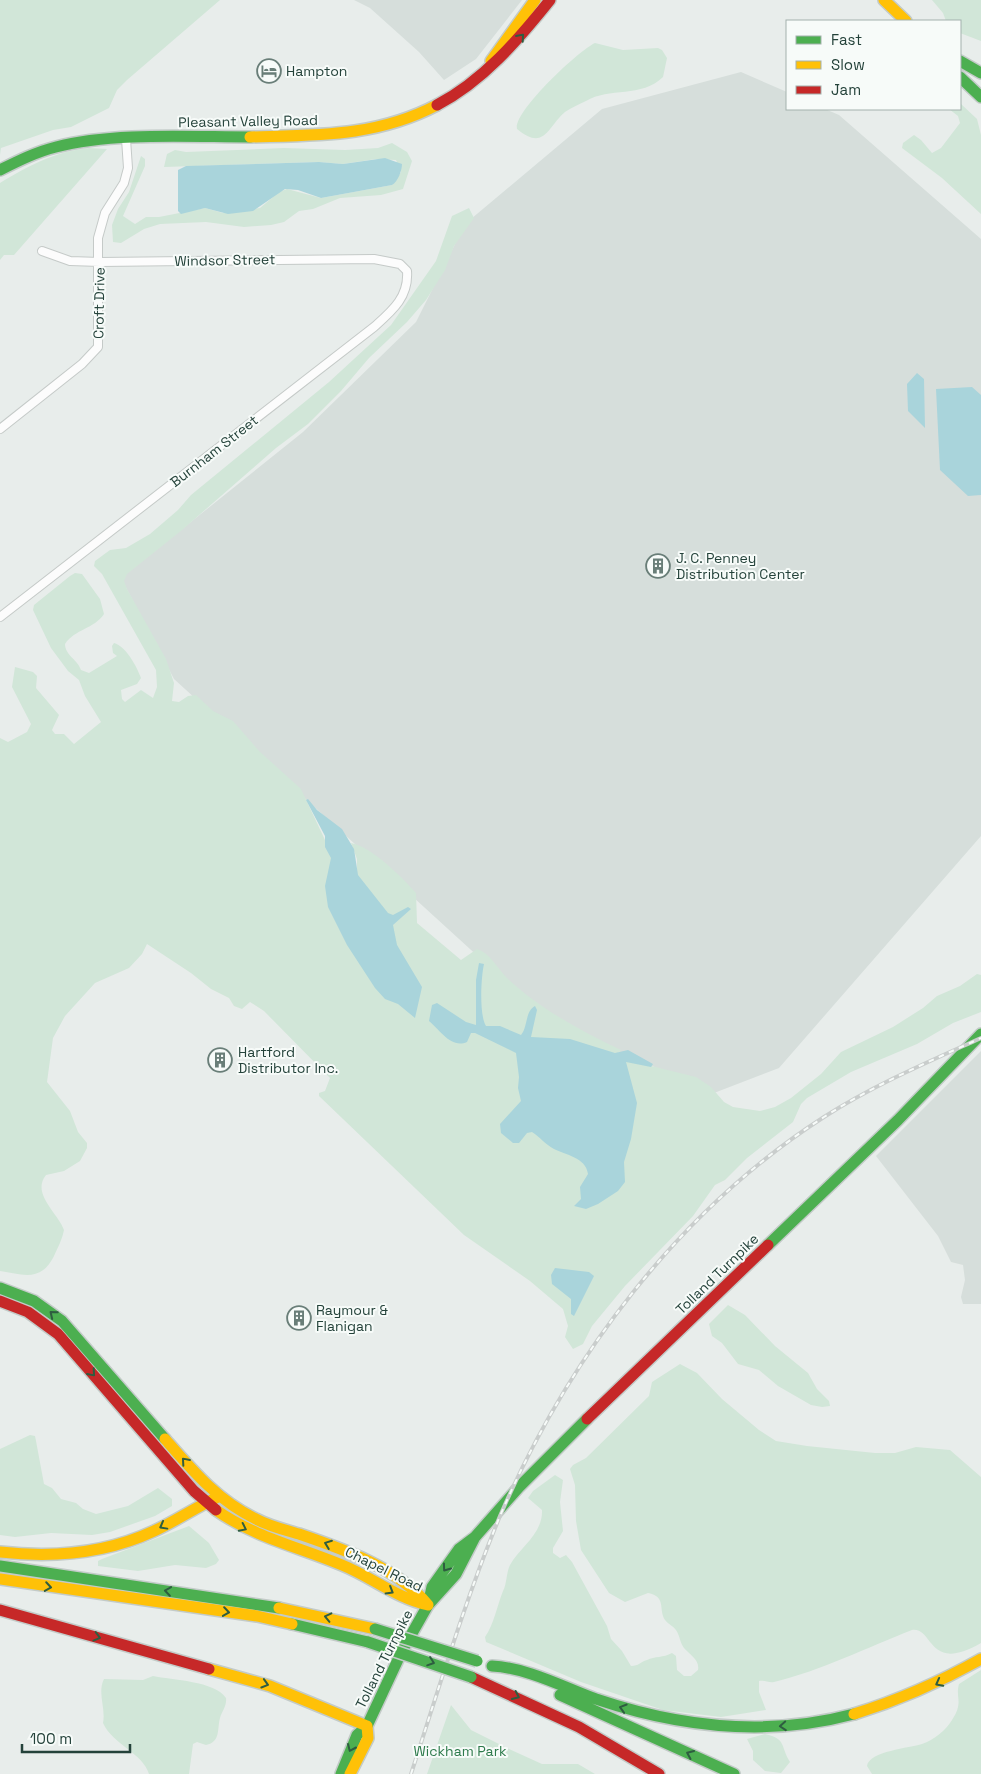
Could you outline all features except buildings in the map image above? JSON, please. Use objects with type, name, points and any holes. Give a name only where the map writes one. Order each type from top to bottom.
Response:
[{"type":"main road","name":"Pleasant Valley Road","points":[[486,69],[535,0]]},
{"type":"main road","name":"Pleasant Valley Road","points":[[0,170],[26,156],[57,145],[88,140],[330,134],[375,129],[401,122],[436,106],[461,91],[507,53],[550,0]]},
{"type":"main road","points":[[884,0],[905,20]]},
{"type":"main road","points":[[961,62],[981,73]]},
{"type":"main road","points":[[961,78],[981,97]]},
{"type":"main road","name":"Tolland Turnpike","points":[[341,1774],[357,1735],[367,1726],[398,1660],[428,1605],[442,1593],[469,1556],[475,1537],[542,1464],[898,1120],[981,1034]]},
{"type":"main road","name":"Chapel Road","points":[[0,1288],[40,1304],[71,1330],[218,1497],[240,1512],[257,1520],[325,1543],[361,1558],[412,1588],[428,1605]]},
{"type":"main road","name":"Chapel Road","points":[[0,1301],[35,1316],[62,1338],[205,1502],[242,1528],[354,1570],[409,1602],[428,1605]]},
{"type":"main road","points":[[62,1338],[71,1330]]},
{"type":"main road","points":[[123,1409],[132,1401]]},
{"type":"main road","points":[[0,1552],[54,1555],[108,1548],[153,1531],[205,1502],[218,1497]]},
{"type":"main road","points":[[354,1570],[361,1558]]},
{"type":"main road","points":[[0,1566],[260,1604],[375,1629],[492,1666],[734,1774]]},
{"type":"main road","points":[[0,1579],[52,1588],[258,1616],[368,1642],[471,1677],[579,1727],[658,1774]]},
{"type":"main road","points":[[0,1610],[270,1686],[367,1726]]},
{"type":"main road","points":[[492,1666],[514,1669],[648,1715],[704,1724],[760,1727],[819,1722],[874,1710],[928,1689],[981,1659]]},
{"type":"main road","name":"Tolland Turnpike","points":[[350,1774],[368,1738],[367,1726]]},
{"type":"street","name":"Croft Drive","points":[[0,429],[82,364],[98,347],[100,262],[98,238],[101,224],[124,183],[128,168],[126,138]]},
{"type":"street","name":"Windsor Street","points":[[42,251],[70,261],[100,262],[374,259],[400,264],[407,271]]},
{"type":"street","name":"Burnham Street","points":[[0,617],[374,327],[398,306],[406,291],[407,271]]},
{"type":"shaded area","points":[[354,0],[522,0],[476,59],[444,80],[419,52],[370,8]]},
{"type":"shaded area","points":[[741,72],[786,92],[786,110],[827,110],[839,115],[981,239],[981,836],[779,1068],[714,1093],[549,1021],[174,679],[121,578],[303,432],[416,322],[465,224],[602,109]]},
{"type":"shaded area","points":[[981,1051],[981,1304],[963,1304],[961,1297],[965,1280],[963,1265],[951,1262],[938,1236],[876,1156]]},
{"type":"green space","points":[[0,0],[220,0],[127,80],[117,90],[109,108],[71,127],[53,130],[1,148],[0,155]]},
{"type":"green space","points":[[932,0],[981,0],[981,41],[961,33],[961,20],[946,20],[943,13]]},
{"type":"green space","points":[[595,43],[623,50],[658,48],[662,50],[667,58],[663,77],[645,88],[605,94],[578,105],[565,112],[550,130],[540,137],[534,138],[517,129],[525,110],[535,96],[575,57]]},
{"type":"green space","points":[[961,104],[977,119],[981,135],[981,214],[942,178],[902,148],[903,143],[914,135],[932,153],[941,148],[960,123],[958,116],[950,110],[961,110]]},
{"type":"green space","points":[[392,143],[407,152],[412,161],[403,189],[381,195],[340,198],[313,209],[299,211],[284,222],[271,225],[244,227],[206,222],[160,224],[144,229],[121,243],[113,242],[112,225],[118,209],[129,192],[141,156],[145,159],[145,166],[123,216],[135,224],[146,217],[159,217],[205,208],[223,213],[260,208],[279,192],[287,189],[321,198],[392,185],[401,172],[396,160],[376,159],[343,164],[319,162],[164,167],[167,154],[175,150],[186,152],[284,148],[345,150],[378,148]]},
{"type":"green space","points":[[89,148],[107,149],[14,255],[4,255],[0,260],[0,183],[43,160],[65,152]]},
{"type":"green space","points":[[469,208],[474,218],[454,246],[445,270],[426,300],[407,322],[369,358],[341,391],[308,424],[276,448],[182,530],[127,574],[124,581],[127,589],[166,659],[174,683],[172,701],[179,702],[188,696],[196,695],[213,711],[233,721],[259,751],[301,789],[325,840],[357,872],[357,859],[351,843],[359,845],[377,856],[416,893],[417,923],[461,960],[477,949],[482,951],[490,957],[507,978],[533,1000],[561,1018],[621,1050],[618,1053],[639,1063],[696,1077],[711,1087],[724,1102],[733,1107],[760,1111],[775,1107],[791,1098],[821,1074],[841,1052],[893,1027],[923,1008],[937,996],[960,986],[977,974],[981,975],[981,1012],[953,1023],[917,1044],[851,1072],[807,1098],[801,1104],[793,1122],[747,1158],[725,1180],[715,1185],[693,1216],[625,1286],[592,1326],[583,1344],[573,1349],[565,1337],[568,1326],[563,1309],[530,1281],[464,1235],[319,1096],[319,1093],[325,1091],[330,1078],[264,1011],[250,1002],[242,1009],[234,1006],[229,998],[211,989],[191,973],[147,944],[142,954],[129,968],[95,983],[65,1016],[53,1038],[47,1082],[70,1111],[78,1132],[87,1143],[87,1148],[80,1161],[64,1171],[46,1175],[42,1182],[42,1189],[47,1203],[64,1230],[60,1243],[49,1264],[43,1270],[31,1275],[0,1271],[0,738],[8,742],[27,732],[31,724],[12,687],[15,667],[33,672],[37,676],[36,688],[59,715],[52,730],[55,734],[64,734],[74,744],[101,722],[85,696],[79,680],[68,671],[51,648],[33,610],[34,605],[70,576],[75,573],[82,574],[100,599],[104,614],[95,623],[69,639],[65,644],[67,651],[81,670],[89,673],[117,656],[113,653],[112,646],[114,643],[118,645],[123,648],[137,668],[141,678],[137,684],[121,690],[122,699],[125,702],[141,690],[153,698],[157,687],[156,670],[102,574],[94,566],[95,561],[110,550],[126,548],[150,534],[178,510],[191,495],[329,382],[391,325],[436,261],[452,216]]},
{"type":"green space","points":[[728,1305],[745,1315],[775,1346],[808,1373],[817,1389],[829,1401],[830,1406],[811,1405],[778,1386],[759,1370],[738,1364],[722,1343],[712,1336],[709,1324]]},
{"type":"green space","points":[[680,1364],[697,1373],[722,1399],[759,1430],[776,1441],[875,1453],[895,1453],[916,1447],[950,1450],[981,1477],[981,1643],[951,1654],[941,1652],[919,1631],[912,1630],[809,1672],[774,1682],[759,1681],[759,1692],[766,1710],[721,1717],[663,1710],[581,1682],[486,1642],[485,1637],[493,1621],[510,1565],[539,1526],[542,1510],[528,1498],[533,1491],[555,1475],[563,1480],[560,1502],[563,1531],[553,1548],[553,1553],[560,1558],[566,1555],[572,1562],[607,1626],[611,1639],[622,1651],[631,1666],[672,1653],[676,1656],[677,1670],[684,1676],[691,1676],[698,1670],[698,1663],[683,1646],[676,1630],[665,1620],[658,1597],[648,1593],[625,1602],[609,1593],[581,1550],[576,1521],[575,1485],[570,1469],[573,1465],[586,1458],[649,1396],[652,1382]]},
{"type":"green space","points":[[30,1435],[35,1436],[44,1484],[52,1488],[61,1499],[76,1503],[83,1509],[96,1514],[128,1506],[158,1488],[172,1499],[172,1506],[155,1516],[110,1532],[92,1535],[51,1533],[15,1537],[0,1535],[0,1449]]},
{"type":"green space","points":[[189,1526],[209,1543],[219,1560],[216,1564],[206,1568],[175,1565],[138,1571],[98,1566],[98,1561],[102,1559]]},
{"type":"green space","points":[[981,1670],[981,1774],[872,1774],[867,1766],[869,1761],[875,1757],[891,1751],[922,1744],[943,1731],[958,1709],[959,1684]]},
{"type":"green space","points":[[153,1676],[182,1680],[213,1688],[226,1698],[220,1718],[218,1734],[214,1741],[206,1745],[197,1742],[193,1744],[189,1774],[149,1774],[141,1760],[114,1737],[103,1723],[101,1690],[104,1679],[143,1680]]},
{"type":"green space","name":"Wickham Park","points":[[451,1705],[471,1730],[509,1749],[542,1764],[578,1764],[595,1774],[427,1774]]},
{"type":"green space","points":[[765,1734],[780,1741],[790,1762],[781,1773],[765,1771],[753,1760],[753,1751],[747,1739]]},
{"type":"water","points":[[385,158],[402,164],[399,176],[392,185],[321,198],[298,190],[285,189],[253,211],[228,214],[205,208],[181,214],[178,211],[178,170],[186,166],[319,162],[343,164]]},
{"type":"water","points":[[917,373],[924,379],[925,428],[908,411],[907,384]]},
{"type":"water","points":[[972,387],[981,395],[981,495],[968,496],[940,470],[936,389]]},
{"type":"water","points":[[308,799],[317,810],[342,829],[354,849],[358,875],[388,913],[393,915],[408,907],[411,909],[393,925],[397,945],[422,987],[415,1018],[398,1004],[385,999],[375,988],[347,945],[328,907],[325,886],[331,858],[325,847],[325,836],[306,800]]},
{"type":"water","points":[[479,963],[484,964],[481,986],[482,1014],[486,1026],[500,1026],[521,1035],[528,1015],[535,1006],[537,1010],[531,1037],[570,1039],[615,1053],[628,1050],[653,1064],[651,1067],[626,1062],[637,1103],[631,1139],[624,1162],[625,1182],[618,1191],[598,1204],[586,1209],[574,1206],[581,1199],[580,1187],[588,1174],[586,1168],[579,1160],[551,1147],[532,1132],[527,1133],[519,1143],[513,1143],[501,1133],[500,1124],[521,1101],[518,1088],[519,1077],[516,1053],[475,1033],[471,1033],[467,1042],[456,1043],[446,1038],[429,1021],[432,1005],[437,1003],[466,1022],[476,1025],[476,980]]},
{"type":"water","points":[[555,1268],[589,1272],[594,1276],[574,1316],[571,1314],[571,1299],[552,1284],[551,1275]]},
{"type":"railway","points":[[411,1774],[442,1677],[487,1548],[527,1457],[559,1400],[594,1345],[633,1292],[676,1242],[722,1196],[771,1154],[843,1105],[901,1074],[981,1038]]},
{"type":"traffic: fast","points":[[961,62],[981,73]]},
{"type":"traffic: fast","points":[[961,78],[981,97]]},
{"type":"traffic: fast","points":[[0,170],[49,149],[78,142],[152,136],[250,137]]},
{"type":"traffic: fast","points":[[768,1245],[898,1120],[981,1034]]},
{"type":"traffic: fast","points":[[0,1288],[34,1301],[62,1321],[165,1439]]},
{"type":"traffic: fast","points":[[341,1774],[357,1735],[367,1726],[402,1651],[428,1605],[432,1587],[459,1549],[475,1537],[519,1487],[587,1419]]},
{"type":"traffic: fast","points":[[428,1605],[456,1574],[475,1537]]},
{"type":"traffic: fast","points":[[0,1566],[279,1608]]},
{"type":"traffic: fast","points":[[292,1624],[368,1642]]},
{"type":"traffic: fast","points":[[375,1629],[477,1661]]},
{"type":"traffic: fast","points":[[368,1642],[471,1677]]},
{"type":"traffic: fast","points":[[492,1666],[505,1667],[532,1674],[627,1709],[691,1722],[756,1727],[822,1721],[854,1714]]},
{"type":"traffic: fast","points":[[560,1695],[734,1774]]},
{"type":"traffic: slow","points":[[491,61],[535,0]]},
{"type":"traffic: slow","points":[[884,0],[905,20]]},
{"type":"traffic: slow","points":[[250,137],[299,136],[369,129],[414,115],[437,105]]},
{"type":"traffic: slow","points":[[165,1439],[207,1484],[242,1512],[266,1524],[334,1546],[369,1561],[401,1580],[428,1605]]},
{"type":"traffic: slow","points":[[0,1552],[59,1554],[117,1545],[154,1531],[218,1497]]},
{"type":"traffic: slow","points":[[216,1510],[261,1535],[342,1565],[405,1597],[428,1605]]},
{"type":"traffic: slow","points":[[0,1579],[257,1616],[292,1624]]},
{"type":"traffic: slow","points":[[279,1608],[375,1629]]},
{"type":"traffic: slow","points":[[854,1714],[919,1690],[981,1659]]},
{"type":"traffic: slow","points":[[209,1669],[270,1686],[367,1726]]},
{"type":"traffic: slow","points":[[350,1774],[368,1738],[367,1726]]},
{"type":"traffic: jam","points":[[437,105],[485,72],[525,30],[550,0]]},
{"type":"traffic: jam","points":[[587,1419],[768,1245]]},
{"type":"traffic: jam","points":[[0,1301],[28,1312],[58,1334],[194,1491],[216,1510]]},
{"type":"traffic: jam","points":[[0,1610],[209,1669]]},
{"type":"traffic: jam","points":[[471,1677],[579,1727],[659,1774]]},
{"type":"place","name":"Hampton","points":[[269,71]]},
{"type":"place","name":"J. C. Penney Distribution Center","points":[[658,566]]},
{"type":"place","name":"Hartford Distributor Inc.","points":[[220,1060]]},
{"type":"place","name":"Raymour & Flanigan","points":[[299,1318]]}]
